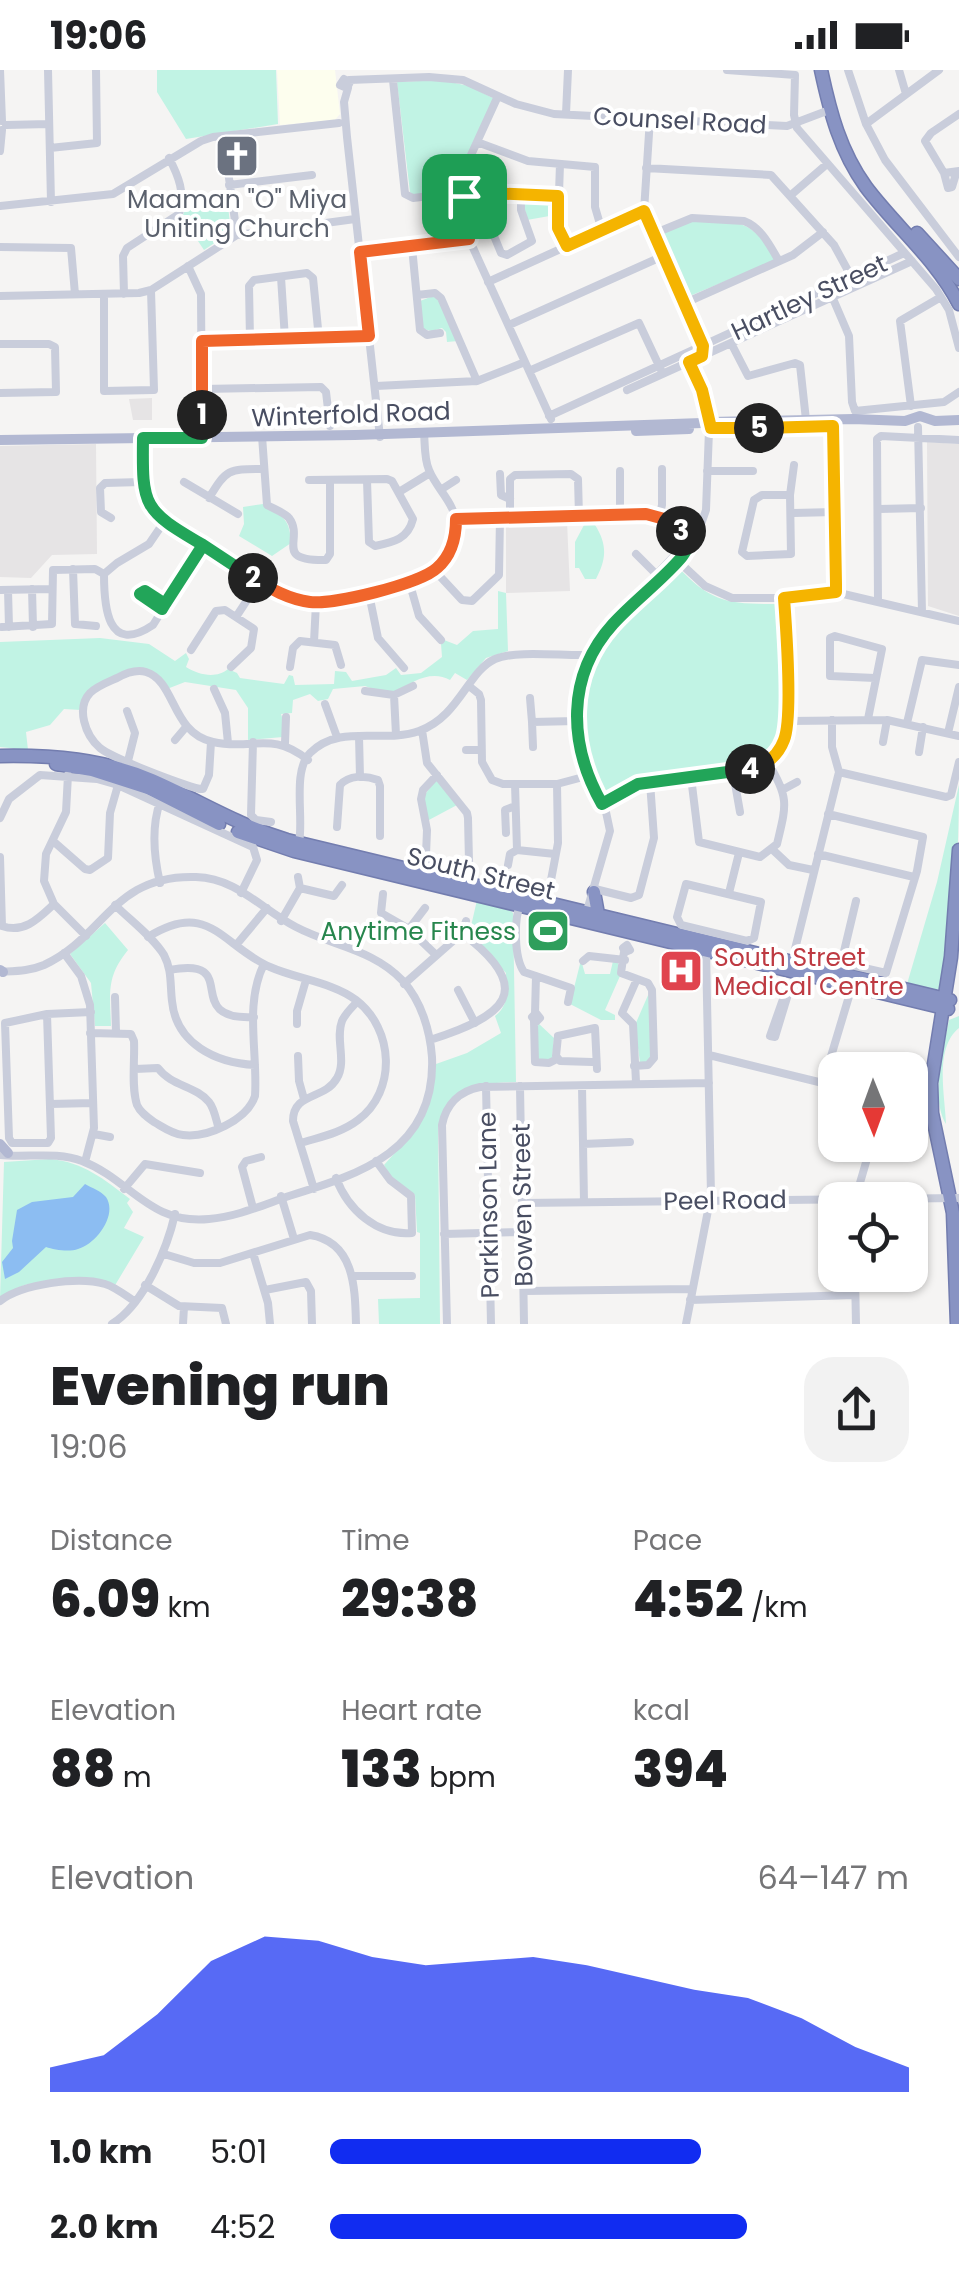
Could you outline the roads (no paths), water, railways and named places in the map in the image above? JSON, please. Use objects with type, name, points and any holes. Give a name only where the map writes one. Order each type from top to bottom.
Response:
[{"type":"highway","points":[[824,70],[829,106],[844,151],[860,178],[935,266],[959,304]]},
{"type":"highway","points":[[829,106],[869,177],[959,279]]},
{"type":"highway","name":"South Street","points":[[1,760],[27,756],[73,758],[114,766],[166,786],[233,822],[509,893],[524,909]]},
{"type":"highway","name":"South Street","points":[[1,760],[58,764],[111,775],[148,788],[261,842],[298,839],[524,909],[589,916],[948,1004]]},
{"type":"highway","points":[[948,1004],[959,850]]},
{"type":"highway","points":[[589,916],[594,890]]},
{"type":"highway","name":"South Street","points":[[589,916],[626,949]]},
{"type":"highway","points":[[626,949],[650,932]]},
{"type":"highway","name":"South Street","points":[[702,945],[719,944],[841,968],[856,982]]},
{"type":"highway","points":[[959,946],[931,1093],[959,1213]]},
{"type":"highway","points":[[956,1196],[958,1324]]},
{"type":"main road","name":"Winterfold Road","points":[[0,442],[426,434],[552,425],[833,426],[872,418]]},
{"type":"main road","name":"Winterfold Road","points":[[706,424],[872,418],[920,426],[959,422]]},
{"type":"street","points":[[0,70],[0,151]]},
{"type":"street","points":[[48,70],[51,200]]},
{"type":"street","points":[[50,148],[97,143],[96,70]]},
{"type":"street","points":[[465,81],[469,70]]},
{"type":"street","points":[[566,112],[568,70]]},
{"type":"street","points":[[727,70],[795,75],[795,123],[942,297],[959,348]]},
{"type":"street","points":[[848,70],[866,124],[885,160],[959,257]]},
{"type":"street","points":[[899,70],[906,94]]},
{"type":"street","points":[[866,124],[939,70]]},
{"type":"street","name":"Counsel Road","points":[[344,81],[392,83],[429,77],[465,81],[498,99],[550,112],[648,121],[795,123],[829,106]]},
{"type":"street","points":[[344,81],[342,121],[382,435]]},
{"type":"street","points":[[392,83],[405,194],[413,198],[461,192],[558,196]]},
{"type":"street","points":[[498,99],[461,192],[469,239],[552,425]]},
{"type":"street","points":[[957,173],[948,188],[944,173],[925,141],[931,132],[959,114]]},
{"type":"street","points":[[0,205],[113,194],[201,141],[342,121]]},
{"type":"street","points":[[648,121],[644,211],[703,346],[702,356]]},
{"type":"street","points":[[2,125],[49,124]]},
{"type":"street","points":[[223,137],[238,234]]},
{"type":"street","points":[[478,142],[511,156],[595,168],[595,207],[602,231]]},
{"type":"street","points":[[124,294],[126,248],[179,214],[183,204],[180,182],[170,161]]},
{"type":"street","points":[[560,164],[558,228],[567,246]]},
{"type":"street","points":[[792,195],[827,164]]},
{"type":"street","points":[[646,168],[772,175],[842,255],[852,278]]},
{"type":"street","points":[[229,184],[312,175]]},
{"type":"street","points":[[484,193],[490,230],[501,253],[507,255],[532,242],[521,196]]},
{"type":"street","points":[[488,282],[644,211]]},
{"type":"street","points":[[653,234],[692,218],[744,221],[766,239],[779,261]]},
{"type":"street","points":[[0,296],[151,290],[238,234],[356,219]]},
{"type":"street","points":[[685,304],[806,247],[822,232]]},
{"type":"street","points":[[948,244],[959,235]]},
{"type":"street","points":[[360,252],[469,239]]},
{"type":"street","points":[[0,247],[71,248],[76,294]]},
{"type":"street","points":[[412,247],[422,334],[440,334]]},
{"type":"street","name":"Hartley Street","points":[[687,358],[731,343],[904,252]]},
{"type":"street","points":[[509,326],[663,256]]},
{"type":"street","name":"Hartley Street","points":[[552,425],[687,358],[703,346],[912,260]]},
{"type":"street","points":[[188,266],[201,294],[202,439]]},
{"type":"street","points":[[250,340],[249,286],[254,280],[307,274],[313,278],[320,339]]},
{"type":"street","points":[[281,277],[285,339]]},
{"type":"street","points":[[104,294],[104,391],[154,390],[151,290]]},
{"type":"street","points":[[417,294],[432,293],[442,298],[477,381]]},
{"type":"street","points":[[830,293],[849,340],[852,407],[858,412],[872,418],[911,406],[944,402],[959,392]]},
{"type":"street","points":[[911,406],[900,322],[942,297]]},
{"type":"street","points":[[530,371],[639,323],[661,370]]},
{"type":"street","points":[[202,341],[369,336]]},
{"type":"street","points":[[731,343],[748,376],[800,365],[806,420]]},
{"type":"street","points":[[0,344],[55,347],[56,392],[0,393]]},
{"type":"street","points":[[650,782],[654,838],[638,896],[594,890],[610,837],[609,821],[587,776],[578,748],[576,722],[588,659],[610,627],[678,560],[693,540],[707,506],[702,390],[687,358]]},
{"type":"street","points":[[376,386],[477,381],[525,362]]},
{"type":"street","name":"Hartley Street","points":[[627,390],[661,370]]},
{"type":"street","points":[[202,389],[322,387],[330,426]]},
{"type":"street","points":[[833,426],[836,592]]},
{"type":"street","points":[[920,426],[922,612]]},
{"type":"street","points":[[878,602],[876,442],[882,436],[920,426],[959,440]]},
{"type":"street","points":[[141,440],[141,482],[150,507],[164,522],[259,582],[290,598],[316,603],[370,594],[436,571],[448,555],[456,535],[456,519],[430,473],[426,434]]},
{"type":"street","points":[[264,438],[267,505],[288,516],[292,548],[306,560],[326,560],[330,554],[330,480]]},
{"type":"street","points":[[790,495],[762,495],[754,500],[742,552],[747,556],[792,554],[790,495],[794,465]]},
{"type":"street","points":[[209,498],[224,473],[264,469]]},
{"type":"street","points":[[659,517],[662,470]]},
{"type":"street","points":[[620,471],[620,515]]},
{"type":"street","points":[[707,471],[752,471]]},
{"type":"street","points":[[400,492],[430,473]]},
{"type":"street","points":[[500,474],[501,496],[510,499]]},
{"type":"street","points":[[436,571],[462,600],[472,600],[498,575],[510,480],[515,475],[572,474],[578,479],[578,516]]},
{"type":"street","points":[[309,480],[387,479],[400,492],[413,519],[410,532],[402,539],[373,546],[368,539],[368,480]]},
{"type":"street","points":[[442,489],[456,480]]},
{"type":"street","points":[[112,518],[101,512],[100,488],[105,483],[141,482]]},
{"type":"street","points":[[184,482],[238,514]]},
{"type":"street","points":[[879,509],[921,508]]},
{"type":"street","points":[[793,513],[835,512]]},
{"type":"street","points":[[456,519],[659,517],[693,540]]},
{"type":"street","points":[[164,522],[149,544],[104,574],[104,609],[118,630],[140,633],[153,625],[203,545]]},
{"type":"street","points":[[636,554],[658,576]]},
{"type":"street","points":[[678,560],[705,586],[722,596],[784,598],[836,592],[959,621]]},
{"type":"street","points":[[74,569],[74,624],[96,626]]},
{"type":"street","points":[[52,589],[4,590],[8,608],[6,627],[52,624],[53,570],[95,569],[104,574]]},
{"type":"street","points":[[408,581],[418,616],[441,640]]},
{"type":"street","points":[[236,617],[259,582]]},
{"type":"street","points":[[32,590],[33,626]]},
{"type":"street","points":[[370,594],[378,638],[404,668]]},
{"type":"street","points":[[602,804],[638,784],[733,772],[768,763],[784,740],[788,721],[784,598]]},
{"type":"street","points":[[314,642],[316,603]]},
{"type":"street","points":[[8,608],[32,607]]},
{"type":"street","points":[[191,650],[220,608],[254,629],[251,648],[232,667]]},
{"type":"street","points":[[868,719],[875,678],[880,648],[830,638],[830,676],[875,678]]},
{"type":"street","points":[[290,667],[295,643],[314,642],[335,645],[341,665]]},
{"type":"street","points":[[298,839],[302,772],[305,759],[314,751],[337,737],[422,730],[448,712],[484,666],[501,656],[588,659]]},
{"type":"street","points":[[907,723],[922,660],[959,665]]},
{"type":"street","points":[[212,742],[206,793],[101,749],[86,727],[82,711],[87,696],[94,690],[127,672],[149,673],[158,678],[186,727],[212,742],[285,743],[305,759]]},
{"type":"street","points":[[365,691],[394,695],[413,686]]},
{"type":"street","points":[[469,686],[481,700],[483,766],[489,778],[500,784],[557,784],[587,776]]},
{"type":"street","points":[[948,733],[959,688]]},
{"type":"street","points":[[214,690],[225,714],[228,742]]},
{"type":"street","points":[[394,695],[396,735]]},
{"type":"street","points":[[530,698],[533,747]]},
{"type":"street","points":[[325,704],[337,737]]},
{"type":"street","points":[[127,710],[135,733],[128,760]]},
{"type":"street","points":[[285,743],[286,717]]},
{"type":"street","points":[[828,814],[920,835],[924,842],[888,972],[841,968],[796,950],[814,870],[828,814],[839,772],[832,747],[832,720]]},
{"type":"street","points":[[788,721],[887,720],[959,736]]},
{"type":"street","points":[[883,742],[887,720]]},
{"type":"street","points":[[532,722],[576,722]]},
{"type":"street","points":[[175,740],[186,727]]},
{"type":"street","points":[[918,752],[923,728]]},
{"type":"street","points":[[422,730],[424,755],[468,818],[465,868],[433,864],[426,855],[421,799],[423,790],[436,775]]},
{"type":"street","points":[[359,736],[360,777]]},
{"type":"street","points":[[254,742],[252,816],[271,822]]},
{"type":"street","points":[[466,750],[482,750]]},
{"type":"street","points":[[839,772],[946,797],[951,795],[959,762]]},
{"type":"street","points":[[692,777],[699,842],[760,857],[773,850],[786,811],[784,790],[768,763]]},
{"type":"street","points":[[733,772],[740,812]]},
{"type":"street","points":[[0,818],[9,800],[40,775],[118,785],[256,850],[257,860],[241,892]]},
{"type":"street","points":[[68,776],[66,812],[44,864],[44,881],[54,904],[84,935]]},
{"type":"street","points":[[337,827],[340,785],[349,778],[378,780],[380,836]]},
{"type":"street","points":[[784,790],[797,782]]},
{"type":"street","points":[[514,784],[517,850]]},
{"type":"street","points":[[550,880],[558,842],[557,784]]},
{"type":"street","points":[[53,841],[85,869],[90,870],[108,858],[110,813],[118,785]]},
{"type":"street","points":[[160,802],[154,818],[160,881]]},
{"type":"street","points":[[506,833],[506,810],[515,806]]},
{"type":"street","points":[[508,865],[510,854],[517,850],[555,854]]},
{"type":"street","points":[[773,850],[789,865],[814,870]]},
{"type":"street","points":[[729,893],[740,854]]},
{"type":"street","points":[[818,854],[914,877]]},
{"type":"street","points":[[0,857],[2,926],[10,929],[29,924],[54,904]]},
{"type":"street","points":[[281,920],[300,888],[298,877]]},
{"type":"street","points":[[1,972],[34,968],[65,954],[119,907],[160,881],[200,879],[241,892],[281,920],[356,949],[404,982],[431,1038],[423,1100],[404,1135],[377,1162],[281,1200],[208,1217],[173,1217],[85,1158],[2,1152]]},
{"type":"street","points":[[686,884],[729,893],[761,902],[751,940],[678,923],[686,884]]},
{"type":"street","points":[[300,888],[334,896],[342,885]]},
{"type":"street","points":[[382,894],[381,912],[409,929],[435,954]]},
{"type":"street","points":[[841,968],[856,902]]},
{"type":"street","points":[[119,907],[164,956],[170,970],[174,1013],[188,1039],[209,1054],[256,1065]]},
{"type":"street","points":[[409,929],[425,908]]},
{"type":"street","points":[[524,909],[519,966],[524,972],[571,988],[568,1002]]},
{"type":"street","points":[[237,944],[266,910]]},
{"type":"street","points":[[404,982],[462,933],[466,921]]},
{"type":"street","points":[[148,937],[166,925],[209,925],[264,964],[342,992],[358,1002],[381,1032],[386,1064],[380,1092],[358,1120],[344,1129],[300,1143]]},
{"type":"street","points":[[431,1038],[476,1023],[501,1006],[502,973],[462,933]]},
{"type":"street","points":[[686,1324],[710,1200],[702,945]]},
{"type":"street","points":[[583,961],[589,956],[626,949],[624,970],[648,983],[652,990],[654,1058],[648,1066],[634,1066]]},
{"type":"street","points":[[65,954],[88,989],[94,1134],[85,1158]]},
{"type":"street","points":[[90,1033],[131,1034],[136,1101],[152,1121],[182,1136],[202,1134],[242,1117],[251,1107],[256,1065],[254,989],[264,964]]},
{"type":"street","points":[[170,970],[192,966],[200,969],[207,975],[214,1002],[222,1014],[233,1018],[254,1016]]},
{"type":"street","points":[[536,976],[537,1019],[532,1038],[535,1062],[557,1059],[595,1065],[595,1028],[556,1036],[557,1059]]},
{"type":"street","points":[[632,977],[622,1013],[632,1020],[636,1082]]},
{"type":"street","points":[[297,1024],[306,980]]},
{"type":"street","points":[[833,1052],[856,982]]},
{"type":"street","points":[[788,988],[774,1037],[770,1036],[788,988]]},
{"type":"street","points":[[458,990],[476,1023]]},
{"type":"street","points":[[115,997],[116,1032]]},
{"type":"street","points":[[314,1187],[293,1112],[304,1099],[328,1088],[338,1078],[341,1024],[358,1002]]},
{"type":"street","points":[[47,1014],[50,1142],[12,1143],[4,1027],[8,1020],[47,1014],[90,1012]]},
{"type":"street","points":[[708,1054],[818,1082]]},
{"type":"street","points":[[298,1056],[304,1099]]},
{"type":"street","points":[[135,1069],[158,1068],[175,1083],[202,1096],[210,1104],[218,1126]]},
{"type":"street","points":[[447,1324],[444,1115],[461,1094],[486,1086],[709,1084]]},
{"type":"street","name":"Parkinson Lane","points":[[486,1086],[491,1324]]},
{"type":"street","name":"Bowen Street","points":[[520,1086],[524,1324]]},
{"type":"street","points":[[582,1086],[584,1202]]},
{"type":"street","points":[[50,1104],[94,1103]]},
{"type":"street","points":[[94,1134],[110,1137]]},
{"type":"street","points":[[584,1144],[630,1142]]},
{"type":"street","points":[[252,1207],[242,1166],[261,1156]]},
{"type":"street","points":[[337,1180],[344,1197],[376,1228],[390,1234],[412,1233],[411,1196],[390,1180],[377,1162]]},
{"type":"street","points":[[125,1188],[145,1164],[200,1173]]},
{"type":"street","name":"Peel Road","points":[[928,1197],[956,1196]]},
{"type":"street","name":"Peel Road","points":[[522,1202],[818,1199]]},
{"type":"street","points":[[281,1200],[294,1239]]},
{"type":"street","points":[[112,1324],[127,1320],[134,1301],[164,1254],[173,1217]]},
{"type":"street","points":[[444,1234],[522,1232]]},
{"type":"street","points":[[164,1254],[207,1264],[310,1235],[323,1238],[340,1253],[354,1276],[356,1324]]},
{"type":"street","points":[[253,1253],[265,1290],[270,1324]]},
{"type":"street","points":[[354,1276],[412,1276]]},
{"type":"street","points":[[0,1300],[32,1285],[93,1282],[114,1288],[134,1301]]},
{"type":"street","points":[[265,1290],[306,1282],[312,1291],[312,1324]]},
{"type":"street","points":[[145,1285],[184,1307],[222,1308],[226,1324]]},
{"type":"street","points":[[524,1291],[692,1289]]},
{"type":"street","points":[[690,1300],[855,1295],[856,1324]]},
{"type":"street","points":[[183,1324],[184,1307]]},
{"type":"water","points":[[85,1184],[104,1195],[109,1204],[107,1220],[98,1235],[75,1250],[46,1247],[19,1272],[5,1279],[2,1262],[13,1248],[17,1210],[32,1202],[73,1197]]},
{"type":"place","name":"Maaman \"O\" Miya Uniting Church","points":[[237,156]]},
{"type":"place","name":"Anytime Fitness","points":[[548,931]]},
{"type":"place","name":"South Street Medical Centre","points":[[681,971]]}]
